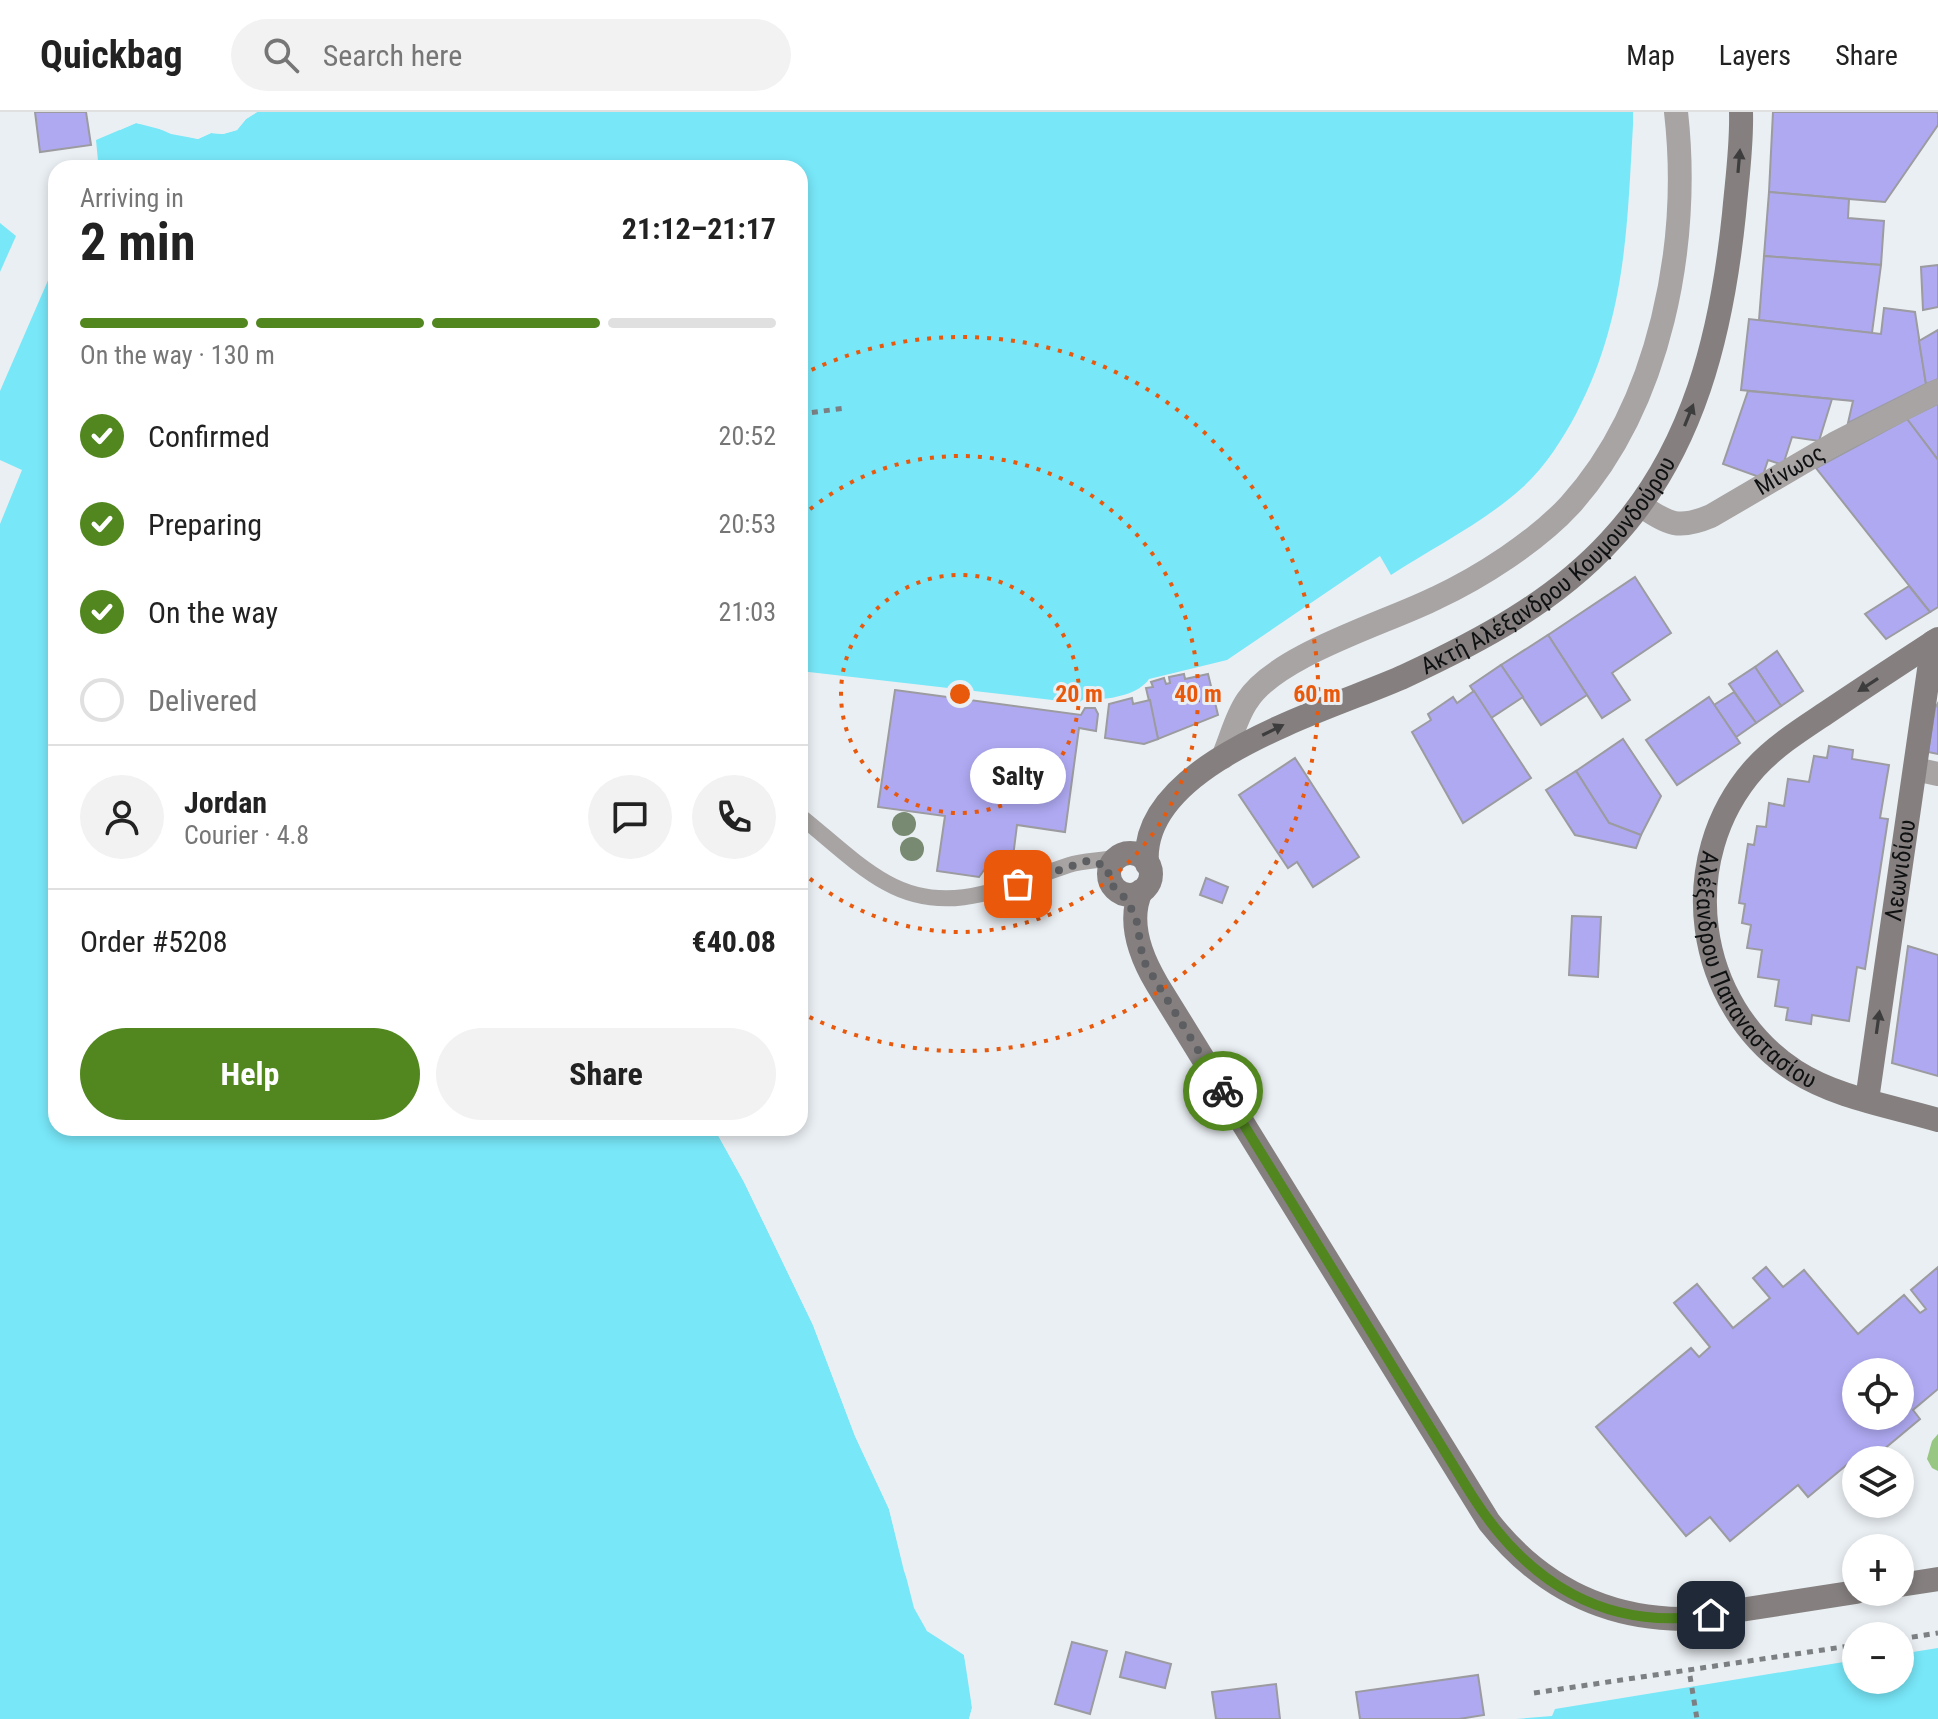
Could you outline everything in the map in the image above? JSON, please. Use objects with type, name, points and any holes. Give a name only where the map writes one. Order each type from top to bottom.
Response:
[{"type":"street","points":[[1223,757],[1246,702],[1267,677],[1330,643],[1438,598],[1483,572],[1568,507],[1593,478],[1631,410],[1656,350],[1662,324],[1678,219],[1680,155],[1676,112]]},
{"type":"street","name":"Ακτή Αλέξανδρου Κουμουνδούρου","points":[[1147,864],[1146,844],[1164,810],[1192,779],[1223,757],[1283,725],[1404,676],[1507,623],[1556,592],[1580,572],[1612,540],[1640,505],[1679,440],[1709,359],[1729,259],[1741,112]]},
{"type":"street","name":"Μίνωος","points":[[1640,505],[1664,521],[1678,526],[1693,524],[1834,444],[1938,391]]},
{"type":"street","name":"Λεωνιδίου","points":[[1867,1100],[1926,771],[1935,641]]},
{"type":"street","name":"Αλέξανδρου Παπαναστασίου","points":[[1935,641],[1795,734],[1756,766],[1731,801],[1719,826],[1705,879],[1704,921],[1713,962],[1723,988],[1745,1024],[1763,1045],[1795,1071],[1833,1090],[1938,1120]]},
{"type":"street","points":[[1123,854],[1137,855],[1147,864],[1150,877],[1131,892],[1111,884],[1105,862],[1123,854]]},
{"type":"street","points":[[1131,892],[1143,960],[1157,984],[1489,1522],[1521,1558],[1571,1593],[1605,1608],[1653,1619],[1682,1619],[1842,1594]]},
{"type":"street","points":[[1914,1583],[1938,1579]]},
{"type":"lane","points":[[808,822],[888,884],[913,894],[939,899],[965,899],[991,894],[1070,865],[1105,862]]},
{"type":"path","points":[[808,413],[846,408]]},
{"type":"path","points":[[1914,1637],[1938,1633]]},
{"type":"path","points":[[1534,1693],[1842,1647]]},
{"type":"path","points":[[1690,1676],[1697,1719]]},
{"type":"green space","points":[[1938,1434],[1938,1471],[1927,1459],[1932,1441]]},
{"type":"water","points":[[257,112],[1633,112],[1626,237],[1605,343],[1576,414],[1552,453],[1531,479],[1493,511],[1391,575],[1380,556],[1227,660],[1149,679],[1137,690],[1120,696],[1084,699],[1078,703],[808,672],[808,160],[98,160],[96,140],[136,123],[198,139],[211,133],[237,130]]},
{"type":"water","points":[[0,223],[16,236],[0,272]]},
{"type":"water","points":[[48,280],[48,1136],[718,1136],[813,1325],[855,1436],[889,1509],[914,1608],[927,1631],[964,1655],[971,1690],[969,1719],[0,1719],[0,524],[22,470],[0,460],[0,391]]},
{"type":"water","points":[[1938,1648],[1938,1719],[1516,1719],[1552,1716],[1555,1709],[1842,1662],[1842,1694],[1914,1694],[1914,1652]]},
{"type":"pier","points":[[251,112],[257,112],[237,130],[211,133],[198,139],[136,123],[120,130],[119,126],[136,119],[197,135],[210,129],[235,127]]},
{"type":"pier","points":[[718,1136],[723,1136],[747,1180],[817,1324],[859,1435],[893,1507],[918,1606],[930,1628],[962,1646],[968,1653],[975,1689],[973,1719],[969,1719],[972,1708],[964,1655],[927,1631],[904,1571],[889,1509],[855,1436],[813,1325]]},
{"type":"building","points":[[35,112],[86,112],[91,145],[40,152]]},
{"type":"building","points":[[1773,112],[1936,112],[1938,125],[1885,202],[1769,192]]},
{"type":"building","points":[[1769,192],[1849,199],[1848,218],[1884,221],[1881,265],[1764,256]]},
{"type":"building","points":[[1764,256],[1881,265],[1872,333],[1759,320]]},
{"type":"building","points":[[1938,265],[1938,307],[1923,310],[1921,267]]},
{"type":"building","points":[[1884,308],[1915,312],[1926,384],[1848,423],[1853,401],[1741,390],[1749,319],[1881,334]]},
{"type":"building","points":[[1938,330],[1938,379],[1926,384],[1919,341]]},
{"type":"building","points":[[1748,391],[1832,399],[1819,441],[1792,437],[1783,465],[1768,460],[1762,478],[1723,464]]},
{"type":"building","points":[[1938,404],[1938,460],[1907,419]]},
{"type":"building","points":[[1907,419],[1938,460],[1938,607],[1930,612],[1816,468]]},
{"type":"building","points":[[1635,577],[1671,633],[1612,673],[1630,700],[1602,718],[1548,635]]},
{"type":"building","points":[[1909,586],[1930,612],[1886,639],[1865,614]]},
{"type":"building","points":[[1548,635],[1587,695],[1541,725],[1501,665]]},
{"type":"building","points":[[1777,651],[1803,691],[1781,706],[1755,667]]},
{"type":"building","points":[[1501,665],[1523,697],[1491,718],[1470,686]]},
{"type":"building","points":[[1755,667],[1781,706],[1756,723],[1729,684]]},
{"type":"building","points":[[1184,674],[1185,679],[1208,674],[1218,715],[1158,739],[1146,688],[1153,687],[1151,682],[1164,678],[1166,684],[1170,683],[1169,677]]},
{"type":"building","points":[[895,690],[1081,715],[1085,708],[1095,708],[1098,714],[1096,731],[1079,728],[1065,832],[1017,825],[1013,857],[995,855],[979,877],[937,871],[945,816],[878,807]]},
{"type":"building","points":[[1474,691],[1531,778],[1463,823],[1412,732],[1431,720],[1428,714],[1453,697],[1457,703]]},
{"type":"building","points":[[1734,692],[1756,723],[1736,737],[1714,705]]},
{"type":"building","points":[[1709,697],[1740,743],[1677,785],[1646,740]]},
{"type":"building","points":[[1132,698],[1133,704],[1150,700],[1158,739],[1144,744],[1105,738],[1109,704]]},
{"type":"building","points":[[1938,703],[1938,754],[1928,752]]},
{"type":"building","points":[[1623,739],[1661,796],[1641,835],[1609,823],[1576,771]]},
{"type":"building","points":[[1829,746],[1853,750],[1852,759],[1889,765],[1880,818],[1888,819],[1865,969],[1857,967],[1849,1021],[1812,1015],[1811,1024],[1786,1020],[1788,1008],[1775,1006],[1779,980],[1758,977],[1762,950],[1747,948],[1751,925],[1742,923],[1745,904],[1739,903],[1748,844],[1754,845],[1757,826],[1766,827],[1769,803],[1784,806],[1788,779],[1809,782],[1814,756],[1827,758]]},
{"type":"building","points":[[1295,758],[1359,857],[1313,887],[1297,862],[1288,868],[1239,795]]},
{"type":"building","points":[[1576,771],[1609,823],[1641,835],[1636,848],[1575,835],[1546,790]]},
{"type":"building","points":[[1206,878],[1228,887],[1222,903],[1200,895]]},
{"type":"building","points":[[1572,916],[1601,917],[1598,977],[1569,975]]},
{"type":"building","points":[[1908,946],[1938,955],[1938,1076],[1892,1063]]},
{"type":"building","points":[[1766,1267],[1783,1287],[1804,1270],[1858,1334],[1904,1295],[1920,1313],[1926,1309],[1911,1290],[1938,1267],[1938,1389],[1914,1409],[1914,1358],[1842,1358],[1842,1430],[1907,1430],[1888,1446],[1842,1446],[1842,1469],[1808,1497],[1798,1485],[1730,1541],[1710,1517],[1686,1536],[1596,1427],[1691,1348],[1699,1357],[1710,1347],[1674,1303],[1697,1284],[1733,1328],[1770,1298],[1753,1278]]},
{"type":"building","points":[[1072,1642],[1107,1651],[1090,1714],[1055,1704]]},
{"type":"building","points":[[1126,1652],[1171,1664],[1165,1688],[1120,1677]]},
{"type":"building","points":[[1478,1675],[1484,1715],[1459,1719],[1360,1719],[1356,1692]]},
{"type":"building","points":[[1276,1684],[1280,1719],[1216,1719],[1212,1692]]},
{"type":"way so far","points":[[1018,884],[1090,860],[1107,867],[1114,890],[1125,898],[1136,917],[1143,960],[1223,1091]]},
{"type":"place","name":"Salty","points":[[1018,884]]},
{"type":"route","points":[[1223,1091],[1471,1494],[1504,1541],[1560,1588],[1605,1608],[1653,1619],[1711,1615]]}]
